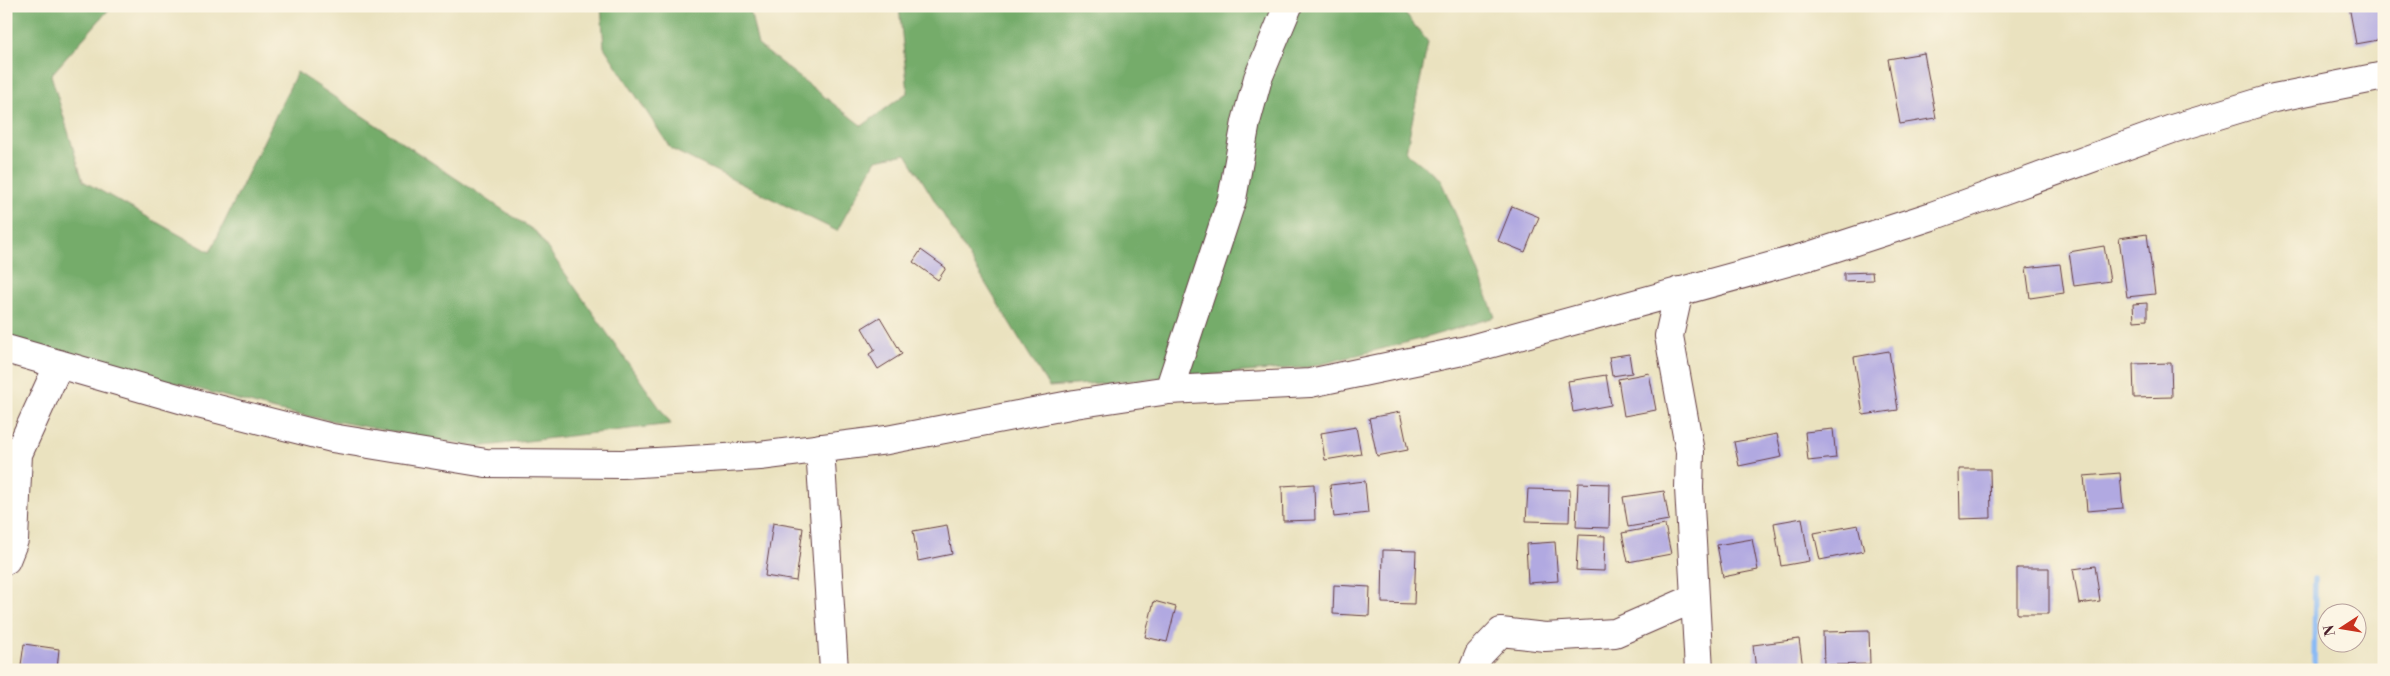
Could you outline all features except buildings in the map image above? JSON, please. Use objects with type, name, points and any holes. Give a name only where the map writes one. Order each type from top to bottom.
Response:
[{"type":"street","points":[[1169,390],[1232,199],[1246,122],[1258,78],[1288,6]]},
{"type":"street","points":[[6,349],[198,404],[332,438],[486,463],[622,464],[760,456],[887,440],[1075,404],[1169,390],[1310,383],[1467,350],[1809,256],[1932,216],[2172,129],[2274,98],[2384,76]]},
{"type":"street","points":[[1679,291],[1669,336],[1690,452],[1689,488],[1699,670]]},
{"type":"street","points":[[1640,303],[1669,336]]},
{"type":"street","points":[[6,560],[14,540],[18,454],[59,364]]},
{"type":"street","points":[[820,448],[834,670]]},
{"type":"street","points":[[1473,670],[1479,655],[1501,632],[1545,637],[1614,633],[1695,598]]},
{"type":"green space","points":[[6,6],[112,6],[51,75],[83,181],[210,252],[297,72],[536,232],[671,424],[477,447],[279,411],[6,337]]},
{"type":"green space","points":[[601,6],[749,6],[758,45],[862,126],[908,92],[899,6],[1399,6],[1428,42],[1406,152],[1440,179],[1463,231],[1495,317],[1428,337],[1310,367],[1049,387],[906,154],[876,160],[837,231],[671,149],[604,47]]},
{"type":"waterway","points":[[2314,670],[2315,579]]}]
